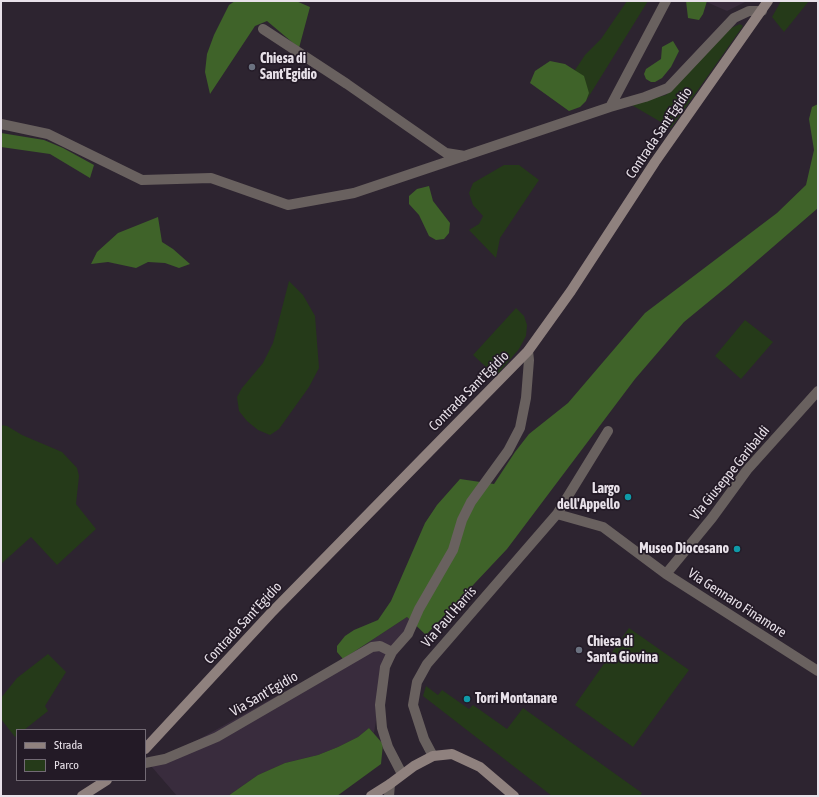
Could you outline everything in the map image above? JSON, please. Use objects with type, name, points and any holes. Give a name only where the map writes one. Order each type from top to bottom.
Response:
[{"type":"street","points":[[610,107],[666,1]]},
{"type":"street","name":"Contrada Sant'Egidio","points":[[146,748],[271,613],[528,351],[571,291],[655,162],[768,1]]},
{"type":"street","name":"Contrada Sant'Egidio","points":[[1,124],[48,134],[142,180],[211,178],[288,205],[354,193],[610,107],[645,97],[668,88],[734,18],[749,11],[762,10]]},
{"type":"street","points":[[263,29],[446,153],[465,156]]},
{"type":"street","points":[[402,774],[388,747],[381,721],[380,705],[385,667],[392,652],[408,634],[419,609],[453,550],[462,520],[471,502],[508,451],[520,428],[526,398],[529,360],[528,351]]},
{"type":"street","name":"Via Giuseppe Garibaldi","points":[[666,574],[747,470],[818,391]]},
{"type":"street","points":[[557,514],[608,431]]},
{"type":"street","name":"Via Gennaro Finamore","points":[[557,514],[603,527],[666,574],[818,671]]},
{"type":"street","name":"Via Paul Harris","points":[[433,756],[424,739],[413,705],[417,682],[427,664],[557,514]]},
{"type":"street","name":"Via Sant'Egidio","points":[[146,763],[165,758],[217,737],[372,647],[380,646],[392,652]]},
{"type":"street","points":[[371,796],[390,784],[402,774],[433,756],[452,754],[480,766],[514,796]]},
{"type":"street","points":[[82,796],[105,781]]},
{"type":"street","points":[[389,796],[390,784]]},
{"type":"shaded area","points":[[704,1],[747,1],[727,11]]},
{"type":"shaded area","points":[[407,617],[416,625],[394,659],[389,655],[380,695],[374,733],[369,728],[358,737],[338,747],[318,755],[285,763],[258,775],[228,796],[177,796],[151,766],[343,659]]},
{"type":"green space","points":[[235,1],[296,1],[310,7],[299,48],[267,21],[255,26],[210,94],[205,72],[207,54],[214,35],[229,5]]},
{"type":"green space","points":[[627,1],[648,1],[586,101],[589,93],[575,70],[585,55],[601,39]]},
{"type":"green space","points":[[686,1],[707,1],[703,14],[699,20],[688,18]]},
{"type":"green space","points":[[781,1],[809,1],[784,32],[772,17]]},
{"type":"green space","points":[[740,24],[743,26],[671,128],[630,104],[666,95],[731,28]]},
{"type":"green space","points":[[673,41],[679,51],[671,67],[662,78],[655,82],[651,82],[646,79],[644,74],[646,69],[661,59],[662,47]]},
{"type":"green space","points":[[550,61],[565,64],[584,76],[589,93],[586,101],[580,107],[569,111],[530,83],[535,71]]},
{"type":"green space","points":[[818,104],[818,208],[684,322],[635,379],[507,549],[426,635],[407,617],[343,659],[337,652],[337,646],[345,636],[354,630],[378,620],[391,601],[425,523],[437,505],[460,479],[494,484],[529,434],[568,403],[645,313],[777,213],[806,185],[814,150],[809,119],[812,107]]},
{"type":"green space","points":[[1,133],[44,140],[63,148],[94,165],[90,178],[50,154],[1,147]]},
{"type":"green space","points":[[504,165],[519,165],[539,180],[500,238],[496,258],[469,230],[479,224],[483,216],[473,205],[469,193],[473,183]]},
{"type":"green space","points":[[429,186],[433,201],[450,223],[449,233],[444,239],[436,240],[429,236],[419,215],[409,204],[409,196],[417,189]]},
{"type":"green space","points":[[158,217],[162,242],[173,249],[190,264],[179,268],[165,263],[148,262],[136,268],[108,262],[91,264],[97,252],[118,233]]},
{"type":"green space","points":[[289,281],[303,295],[315,316],[319,368],[309,387],[279,429],[270,435],[258,430],[247,421],[239,411],[237,397],[242,388],[263,363],[273,343]]},
{"type":"green space","points":[[516,308],[524,316],[527,325],[526,336],[519,349],[496,376],[473,355]]},
{"type":"green space","points":[[745,320],[773,342],[741,379],[715,356]]},
{"type":"green space","points":[[1,425],[7,426],[22,435],[62,452],[77,468],[79,476],[76,504],[96,529],[57,565],[31,537],[1,564]]},
{"type":"green space","points":[[629,628],[689,670],[633,747],[575,705]]},
{"type":"green space","points":[[48,654],[66,672],[45,706],[48,711],[25,729],[16,729],[15,737],[1,719],[1,698],[17,678]]},
{"type":"green space","points":[[426,686],[438,695],[442,690],[469,709],[473,705],[507,729],[523,708],[642,793],[640,796],[552,796],[423,696]]},
{"type":"green space","points":[[369,728],[383,744],[381,764],[337,796],[228,796],[258,775],[285,763],[318,755],[338,747],[358,737]]},
{"type":"place","name":"Chiesa di Sant'Egidio","points":[[252,67]]},
{"type":"place","name":"Largo dell'Appello","points":[[628,497]]},
{"type":"place","name":"Museo Diocesano","points":[[737,549]]},
{"type":"place","name":"Chiesa di Santa Giovina","points":[[579,650]]},
{"type":"place","name":"Torri Montanare","points":[[467,699]]}]
